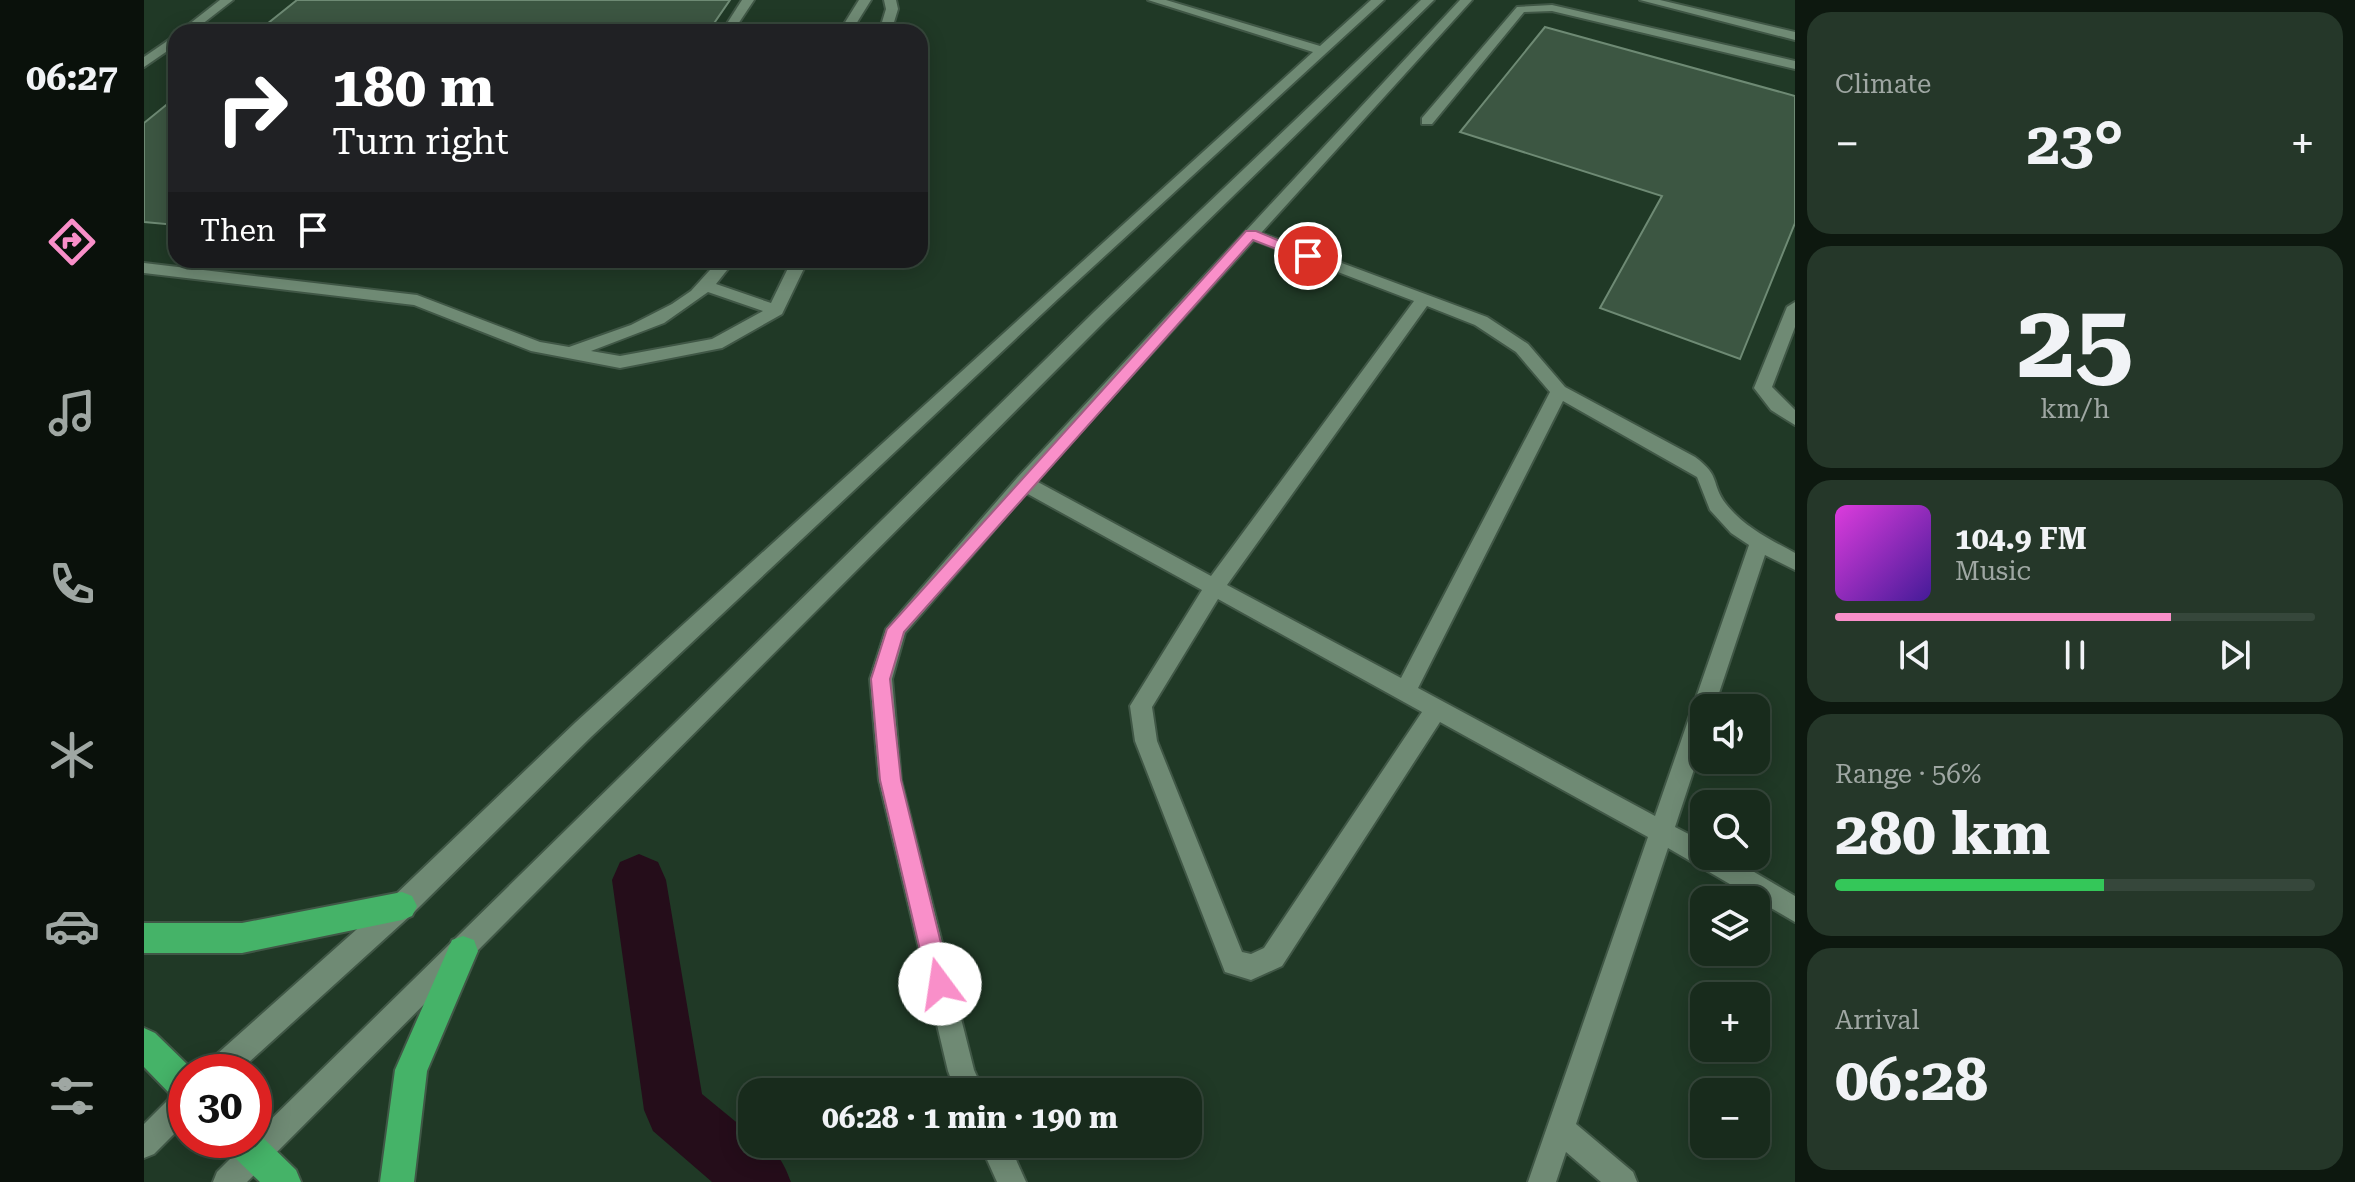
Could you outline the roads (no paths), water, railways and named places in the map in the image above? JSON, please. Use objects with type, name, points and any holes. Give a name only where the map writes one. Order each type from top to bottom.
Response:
[{"type":"highway","points":[[144,938],[177,942],[293,930],[402,906]]},
{"type":"highway","points":[[397,1182],[411,1070],[463,951]]},
{"type":"highway","points":[[144,1044],[168,1068]]},
{"type":"highway","points":[[260,1158],[284,1182]]},
{"type":"street","points":[[196,24],[227,0]]},
{"type":"street","points":[[733,24],[748,0]]},
{"type":"street","points":[[850,24],[865,0]]},
{"type":"street","points":[[887,24],[891,4],[908,0]]},
{"type":"street","points":[[1154,0],[1322,51]]},
{"type":"street","points":[[238,1054],[402,906],[607,707],[1378,0]]},
{"type":"street","points":[[272,1124],[463,951],[684,725],[1428,0]]},
{"type":"street","points":[[964,1078],[890,780],[881,679],[896,629],[1024,483],[1466,0]]},
{"type":"street","points":[[1646,0],[1795,36]]},
{"type":"street","points":[[1427,121],[1521,9],[1552,8],[1795,65]]},
{"type":"street","points":[[144,63],[168,45]]},
{"type":"street","points":[[1251,234],[1481,321],[1522,348],[1559,391],[1689,462],[1705,474],[1708,496],[1729,523],[1795,562]]},
{"type":"street","points":[[144,268],[417,300],[537,347],[620,362],[716,344],[776,310],[796,268]]},
{"type":"street","points":[[572,352],[636,330],[690,301],[721,268]]},
{"type":"street","points":[[707,286],[776,310]]},
{"type":"street","points":[[1423,300],[1215,586],[1141,706],[1146,741],[1234,963],[1251,967],[1273,957],[1437,708]]},
{"type":"street","points":[[1795,307],[1763,388],[1777,406],[1795,419]]},
{"type":"street","points":[[1405,691],[1559,391]]},
{"type":"street","points":[[1024,483],[1690,847]]},
{"type":"street","points":[[1542,1182],[1760,542]]},
{"type":"street","points":[[1728,870],[1795,910]]},
{"type":"street","points":[[144,1144],[168,1120]]},
{"type":"street","points":[[1560,1129],[1623,1182]]},
{"type":"street","points":[[227,1182],[241,1158]]},
{"type":"street","points":[[1001,1158],[1012,1182]]},
{"type":"waterway","points":[[639,880],[674,1110],[760,1182]]}]
